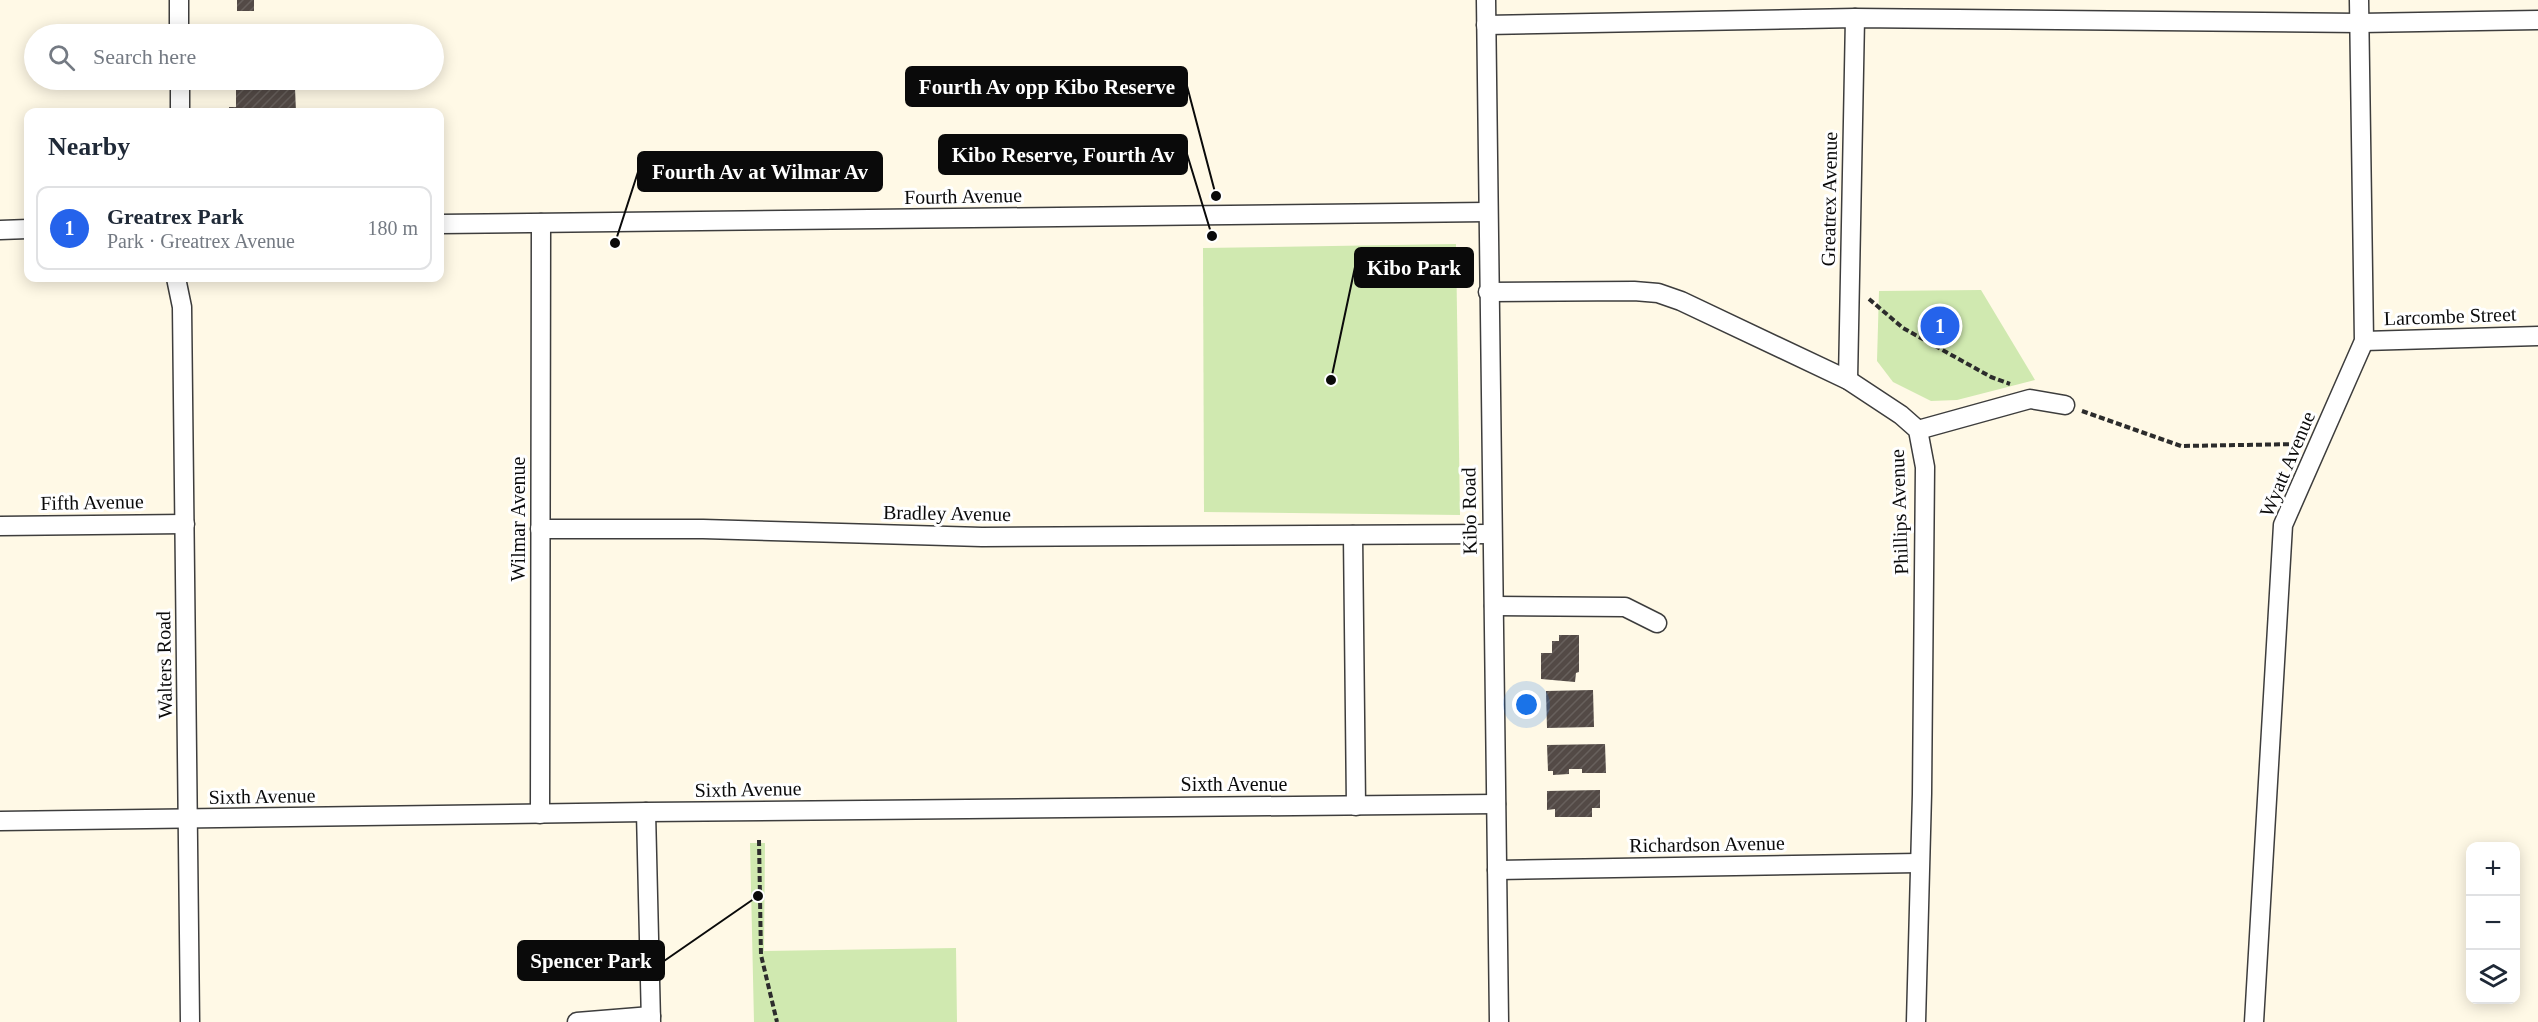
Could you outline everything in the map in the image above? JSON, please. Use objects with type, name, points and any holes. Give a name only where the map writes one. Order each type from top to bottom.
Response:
[{"type":"street","points":[[179,0],[179,24]]},
{"type":"street","name":"Kibo Road","points":[[1486,0],[1499,1022]]},
{"type":"street","name":"Wyatt Avenue","points":[[2254,1022],[2283,525],[2364,341],[2359,0]]},
{"type":"street","points":[[1486,25],[1855,18],[2360,22],[2538,20]]},
{"type":"street","name":"Greatrex Avenue","points":[[1848,380],[1855,18]]},
{"type":"street","points":[[180,90],[180,108]]},
{"type":"street","name":"Fourth Avenue","points":[[444,224],[1487,212]]},
{"type":"street","name":"Wilmar Avenue","points":[[540,814],[541,223]]},
{"type":"street","points":[[0,230],[24,230]]},
{"type":"street","name":"Walters Road","points":[[177,282],[182,307],[190,1022]]},
{"type":"street","name":"Walters Road","points":[[182,307],[187,282]]},
{"type":"street","name":"Phillips Avenue","points":[[1488,292],[1634,291],[1658,294],[1681,301],[1848,380],[1901,415],[1918,430],[1925,478],[1922,794],[1918,863],[1916,1022]]},
{"type":"street","name":"Larcombe Street","points":[[2364,341],[2538,336]]},
{"type":"street","points":[[1918,430],[2030,399],[2065,405]]},
{"type":"street","name":"Fifth Avenue","points":[[0,526],[185,524]]},
{"type":"street","name":"Bradley Avenue","points":[[540,529],[693,529],[982,537],[1492,534]]},
{"type":"street","points":[[1353,535],[1356,806]]},
{"type":"street","points":[[1494,606],[1625,607],[1658,623]]},
{"type":"street","name":"Sixth Avenue","points":[[0,821],[1496,804]]},
{"type":"street","points":[[578,1022],[651,1019],[646,812]]},
{"type":"street","name":"Richardson Avenue","points":[[1497,870],[1918,863]]},
{"type":"path","points":[[759,840],[761,955],[777,1022]]},
{"type":"green space","points":[[1456,244],[1460,515],[1204,512],[1203,248]]},
{"type":"green space","points":[[1981,290],[2035,380],[1957,400],[1931,401],[1893,382],[1877,361],[1879,291]]},
{"type":"green space","points":[[750,843],[765,843],[764,951],[956,948],[957,1022],[754,1022]]},
{"type":"building","points":[[237,0],[254,0],[254,11],[237,11]]},
{"type":"building","points":[[236,90],[295,90],[296,108],[229,108],[236,107]]},
{"type":"building","points":[[1559,635],[1579,635],[1579,672],[1576,673],[1575,682],[1541,679],[1541,653],[1552,653],[1552,641],[1559,641]]},
{"type":"building","points":[[1593,690],[1594,727],[1547,728],[1546,691]]},
{"type":"building","points":[[1605,744],[1606,773],[1582,773],[1582,769],[1569,769],[1569,774],[1553,775],[1553,771],[1548,771],[1547,745]]},
{"type":"building","points":[[1600,790],[1600,808],[1592,808],[1592,817],[1555,817],[1555,809],[1547,810],[1547,791]]},
{"type":"place","name":"Fourth Av opp Kibo Reserve","points":[[1216,196]]},
{"type":"place","name":"Kibo Reserve, Fourth Av","points":[[1212,236]]},
{"type":"place","name":"Fourth Av at Wilmar Av","points":[[615,243]]},
{"type":"place","name":"Greatrex Park","points":[[1940,326]]},
{"type":"place","name":"Kibo Park","points":[[1331,380]]},
{"type":"place","name":"Spencer Park","points":[[758,896]]}]
